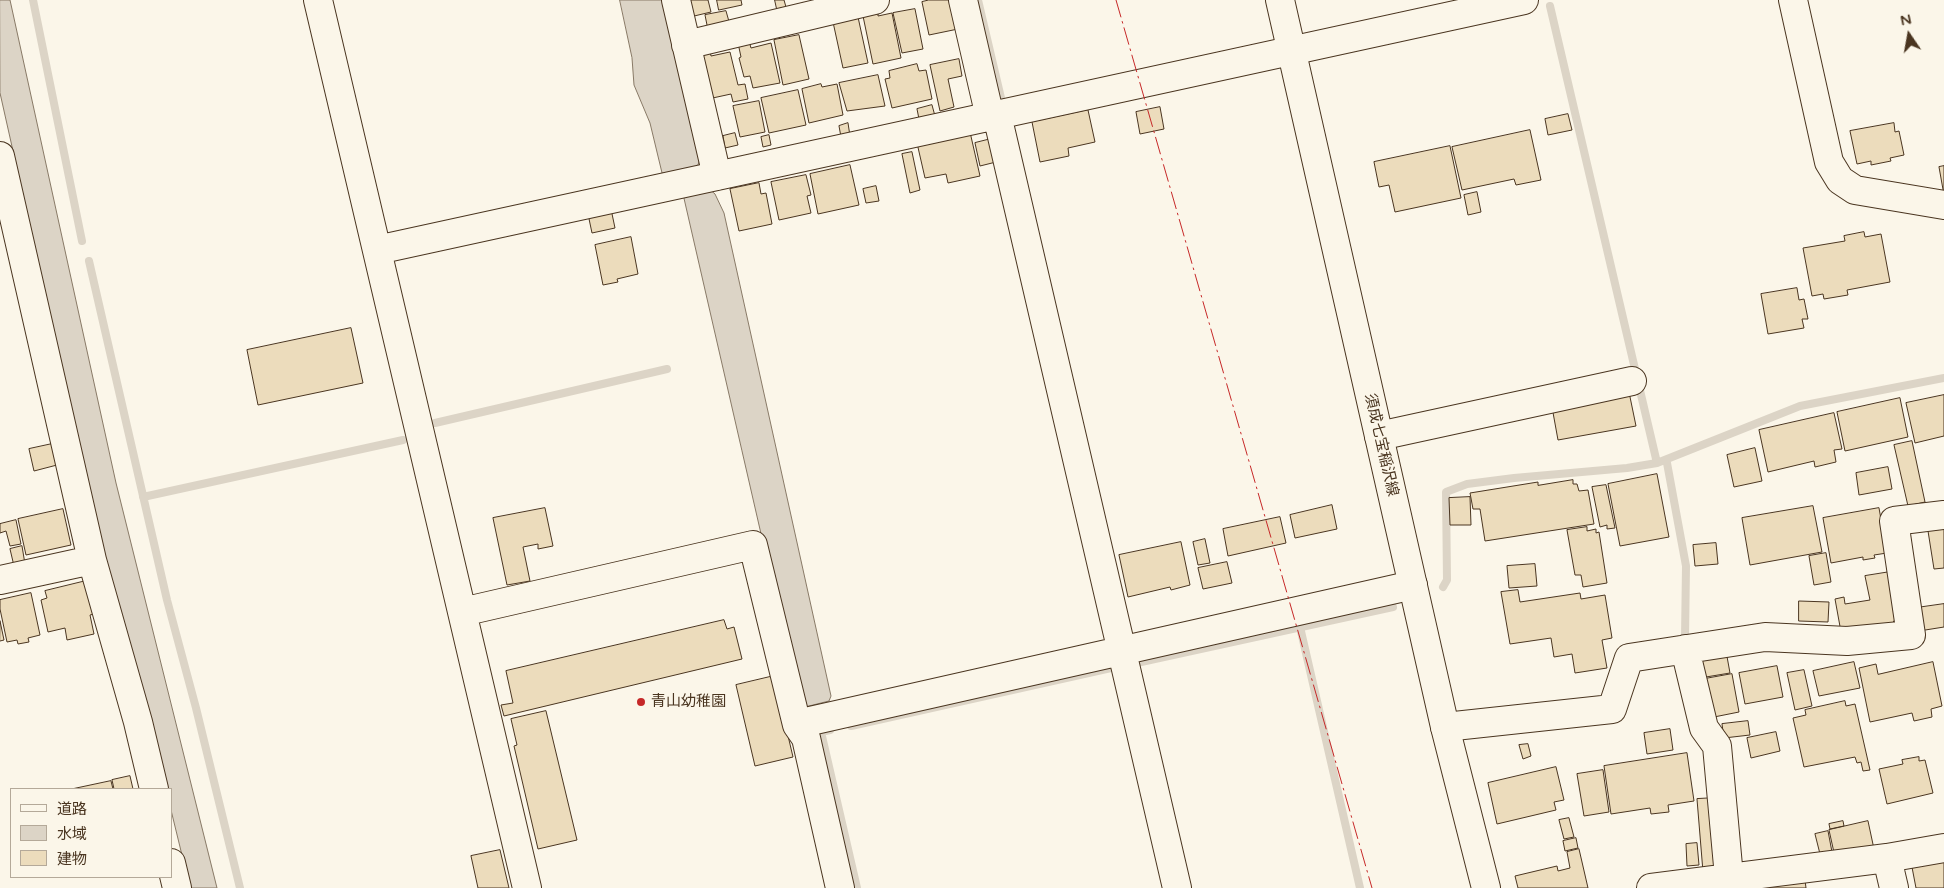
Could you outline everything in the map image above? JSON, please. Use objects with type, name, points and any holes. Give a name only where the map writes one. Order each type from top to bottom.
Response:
[{"type":"street","points":[[318,0],[527,888]]},
{"type":"street","points":[[676,0],[717,176]]},
{"type":"street","points":[[686,45],[874,0]]},
{"type":"street","points":[[963,0],[994,116],[1177,888]]},
{"type":"street","name":"須成七宝稲沢線","points":[[1280,0],[1412,585],[1445,727],[1486,888]]},
{"type":"street","points":[[377,250],[1524,0]]},
{"type":"street","points":[[1793,0],[1829,162],[1840,180],[1855,190],[1944,205]]},
{"type":"street","points":[[0,156],[92,560],[138,722],[154,788]]},
{"type":"street","points":[[1379,436],[1632,381]]},
{"type":"street","points":[[1445,727],[1612,709],[1629,658],[1765,637],[1847,641],[1911,635],[1894,521],[1944,515]]},
{"type":"street","points":[[462,612],[753,545],[797,724],[806,738],[840,888]]},
{"type":"street","points":[[0,580],[92,560]]},
{"type":"street","points":[[797,724],[1412,585]]},
{"type":"street","points":[[1684,649],[1704,728],[1717,746],[1730,877]]},
{"type":"street","points":[[1651,888],[1887,858],[1944,848]]},
{"type":"street","points":[[1887,858],[1894,888]]},
{"type":"street","points":[[172,867],[177,888]]},
{"type":"water","points":[[0,0],[10,0],[116,483],[217,888],[190,888],[172,814],[172,788],[166,788],[104,557],[0,93]]},
{"type":"water","points":[[620,0],[668,0],[703,152],[697,167],[663,177],[650,123],[634,85],[632,58]]},
{"type":"water","points":[[708,188],[715,194],[724,213],[831,696],[829,701],[801,708],[683,194]]},
{"type":"building","points":[[686,0],[708,0],[711,12],[690,17]]},
{"type":"building","points":[[717,0],[741,0],[742,5],[719,10]]},
{"type":"building","points":[[775,0],[784,0],[786,7],[777,9]]},
{"type":"building","points":[[929,0],[951,0],[958,29],[929,35],[922,2]]},
{"type":"building","points":[[915,9],[923,49],[902,53],[893,13]]},
{"type":"building","points":[[726,11],[730,25],[708,30],[705,15]]},
{"type":"building","points":[[878,13],[878,16],[892,13],[901,58],[873,64],[863,16]]},
{"type":"building","points":[[858,17],[868,63],[843,68],[833,22]]},
{"type":"building","points":[[799,35],[809,79],[783,85],[774,40]]},
{"type":"building","points":[[749,41],[751,48],[771,43],[780,83],[753,88],[750,76],[744,77],[739,58],[741,57],[738,43]]},
{"type":"building","points":[[710,51],[711,56],[730,52],[738,85],[745,84],[748,99],[733,102],[731,94],[708,99],[701,53]]},
{"type":"building","points":[[959,59],[962,76],[948,79],[954,107],[940,111],[930,65]]},
{"type":"building","points":[[917,64],[919,71],[926,70],[932,99],[892,108],[885,79],[890,78],[889,71]]},
{"type":"building","points":[[878,75],[885,106],[847,111],[839,83]]},
{"type":"building","points":[[821,84],[822,87],[837,84],[843,115],[809,123],[802,89]]},
{"type":"building","points":[[798,90],[806,125],[769,133],[761,98]]},
{"type":"building","points":[[759,101],[765,132],[740,137],[733,106]]},
{"type":"building","points":[[932,105],[935,116],[919,119],[917,109]]},
{"type":"building","points":[[1160,107],[1164,129],[1140,134],[1136,112]]},
{"type":"building","points":[[1088,110],[1095,142],[1068,148],[1069,156],[1040,162],[1032,122]]},
{"type":"building","points":[[1568,114],[1572,130],[1548,135],[1545,119]]},
{"type":"building","points":[[848,123],[850,136],[841,137],[839,126]]},
{"type":"building","points":[[1894,123],[1895,132],[1899,131],[1904,155],[1890,158],[1891,161],[1871,165],[1871,161],[1857,164],[1850,131]]},
{"type":"building","points":[[1530,130],[1541,180],[1516,185],[1514,179],[1462,190],[1452,147]]},
{"type":"building","points":[[970,132],[980,176],[948,183],[946,174],[925,178],[917,143]]},
{"type":"building","points":[[735,133],[738,145],[725,148],[723,136]]},
{"type":"building","points":[[769,135],[771,145],[763,147],[761,137]]},
{"type":"building","points":[[991,139],[996,162],[980,166],[975,143]]},
{"type":"building","points":[[1450,146],[1461,198],[1395,212],[1389,185],[1379,187],[1374,162]]},
{"type":"building","points":[[912,152],[920,190],[910,193],[902,154]]},
{"type":"building","points":[[850,165],[859,205],[818,214],[810,174]]},
{"type":"building","points":[[1944,166],[1944,195],[1939,167]]},
{"type":"building","points":[[806,175],[811,195],[807,196],[811,213],[779,220],[771,182]]},
{"type":"building","points":[[759,183],[761,194],[766,193],[772,224],[739,231],[730,189]]},
{"type":"building","points":[[876,186],[879,201],[866,203],[863,189]]},
{"type":"building","points":[[1477,192],[1481,212],[1468,215],[1464,195]]},
{"type":"building","points":[[611,209],[615,228],[592,233],[588,214]]},
{"type":"building","points":[[1864,232],[1865,237],[1881,234],[1890,282],[1847,290],[1848,295],[1824,299],[1823,294],[1812,296],[1803,248],[1845,241],[1844,236]]},
{"type":"building","points":[[631,237],[638,274],[617,279],[618,282],[603,285],[595,245]]},
{"type":"building","points":[[1797,288],[1799,300],[1804,299],[1808,319],[1802,319],[1804,328],[1768,334],[1761,294]]},
{"type":"building","points":[[351,328],[363,383],[258,405],[247,350]]},
{"type":"building","points":[[1629,392],[1636,426],[1558,440],[1552,407]]},
{"type":"building","points":[[1944,395],[1944,436],[1915,443],[1906,403]]},
{"type":"building","points":[[1900,398],[1908,437],[1845,451],[1837,412]]},
{"type":"building","points":[[1834,413],[1842,449],[1834,450],[1836,462],[1815,467],[1814,461],[1768,472],[1759,430]]},
{"type":"building","points":[[1912,441],[1925,502],[1908,506],[1894,445]]},
{"type":"building","points":[[52,444],[57,465],[34,471],[29,449]]},
{"type":"building","points":[[1755,448],[1762,481],[1734,487],[1727,455]]},
{"type":"building","points":[[1888,467],[1892,489],[1859,495],[1856,473]]},
{"type":"building","points":[[1657,474],[1669,537],[1620,546],[1608,484]]},
{"type":"building","points":[[1573,480],[1573,484],[1577,484],[1579,491],[1588,490],[1594,524],[1485,541],[1480,509],[1473,509],[1470,493],[1538,482],[1538,485]]},
{"type":"building","points":[[1606,485],[1615,528],[1607,529],[1607,525],[1600,527],[1592,487]]},
{"type":"building","points":[[1470,497],[1471,525],[1450,525],[1449,498]]},
{"type":"building","points":[[1332,505],[1337,529],[1295,538],[1290,515]]},
{"type":"building","points":[[1813,506],[1822,552],[1750,565],[1742,518]]},
{"type":"building","points":[[545,508],[553,546],[538,549],[538,544],[523,547],[530,581],[507,585],[493,518]]},
{"type":"building","points":[[1879,508],[1887,553],[1874,555],[1875,558],[1863,560],[1863,557],[1831,563],[1823,518]]},
{"type":"building","points":[[63,509],[71,545],[26,555],[18,519]]},
{"type":"building","points":[[1280,517],[1286,543],[1228,556],[1223,529]]},
{"type":"building","points":[[16,520],[21,544],[10,546],[6,531],[0,533],[0,524]]},
{"type":"building","points":[[1587,527],[1587,531],[1596,529],[1596,533],[1599,532],[1607,583],[1583,587],[1581,575],[1575,575],[1567,530]]},
{"type":"building","points":[[1944,528],[1944,568],[1934,569],[1928,531]]},
{"type":"building","points":[[1205,539],[1210,563],[1198,565],[1193,542]]},
{"type":"building","points":[[1181,542],[1190,585],[1171,590],[1170,587],[1128,597],[1119,555]]},
{"type":"building","points":[[1716,543],[1718,564],[1695,566],[1693,545]]},
{"type":"building","points":[[22,546],[25,564],[14,566],[10,549]]},
{"type":"building","points":[[1826,553],[1831,582],[1814,585],[1809,556]]},
{"type":"building","points":[[1227,562],[1232,583],[1203,589],[1198,568]]},
{"type":"building","points":[[1535,564],[1537,586],[1509,588],[1507,566]]},
{"type":"building","points":[[1890,572],[1898,616],[1889,627],[1841,632],[1835,599],[1844,597],[1845,604],[1870,600],[1865,576]]},
{"type":"building","points":[[86,581],[94,614],[90,615],[94,634],[67,640],[65,628],[48,632],[41,600],[47,598],[45,591]]},
{"type":"building","points":[[1518,590],[1520,602],[1580,593],[1581,599],[1605,595],[1612,638],[1602,640],[1607,668],[1575,673],[1572,654],[1554,657],[1551,638],[1510,644],[1501,592]]},
{"type":"building","points":[[31,593],[40,635],[28,638],[29,642],[18,644],[17,640],[7,642],[0,600]]},
{"type":"building","points":[[1799,601],[1829,602],[1828,622],[1799,621]]},
{"type":"building","points":[[1944,604],[1944,627],[1919,631],[1916,608]]},
{"type":"building","points":[[724,620],[727,629],[734,627],[742,659],[504,716],[501,705],[513,703],[506,671]]},
{"type":"building","points":[[0,621],[4,640],[0,641]]},
{"type":"building","points":[[1726,651],[1730,673],[1700,678],[1696,657]]},
{"type":"building","points":[[1854,662],[1860,688],[1819,696],[1813,671]]},
{"type":"building","points":[[1933,662],[1942,706],[1931,709],[1932,717],[1914,721],[1912,713],[1870,722],[1859,668],[1876,664],[1878,674]]},
{"type":"building","points":[[1777,666],[1783,697],[1745,704],[1739,673]]},
{"type":"building","points":[[1804,670],[1812,706],[1795,710],[1787,673]]},
{"type":"building","points":[[1732,674],[1739,712],[1709,718],[1699,680]]},
{"type":"building","points":[[774,676],[793,757],[755,766],[736,685]]},
{"type":"building","points":[[1845,701],[1846,706],[1855,704],[1870,770],[1863,771],[1861,762],[1857,763],[1855,757],[1804,767],[1793,718],[1806,715],[1805,710]]},
{"type":"building","points":[[546,711],[577,840],[538,849],[514,746],[517,745],[511,719]]},
{"type":"building","points":[[1748,721],[1750,735],[1724,738],[1722,724]]},
{"type":"building","points":[[1670,729],[1673,750],[1647,754],[1644,733]]},
{"type":"building","points":[[1776,732],[1780,751],[1751,758],[1747,738]]},
{"type":"building","points":[[1528,744],[1531,756],[1523,759],[1519,745]]},
{"type":"building","points":[[1687,753],[1694,801],[1668,805],[1669,812],[1651,814],[1650,808],[1611,814],[1604,766]]},
{"type":"building","points":[[1919,757],[1919,761],[1925,760],[1933,793],[1887,804],[1879,769],[1903,764],[1902,760]]},
{"type":"building","points":[[1556,767],[1564,800],[1554,802],[1556,810],[1497,824],[1488,783]]},
{"type":"building","points":[[1603,770],[1609,812],[1584,816],[1577,774]]},
{"type":"building","points":[[130,776],[133,788],[114,788],[112,780]]},
{"type":"building","points":[[111,781],[113,788],[77,788]]},
{"type":"building","points":[[1715,798],[1722,870],[1703,872],[1697,799]]},
{"type":"building","points":[[1569,818],[1574,837],[1564,839],[1559,820]]},
{"type":"building","points":[[1843,821],[1844,826],[1830,829],[1829,824]]},
{"type":"building","points":[[1868,821],[1874,849],[1835,857],[1829,830]]},
{"type":"building","points":[[1828,831],[1832,852],[1820,854],[1815,834]]},
{"type":"building","points":[[1576,838],[1578,848],[1565,851],[1563,841]]},
{"type":"building","points":[[1697,843],[1699,865],[1687,866],[1686,844]]},
{"type":"building","points":[[1579,849],[1588,888],[1518,888],[1515,876],[1557,866],[1558,871],[1570,868],[1567,852]]},
{"type":"building","points":[[500,850],[509,888],[478,888],[471,856]]},
{"type":"building","points":[[1944,855],[1944,888],[1916,888],[1911,862]]},
{"type":"building","points":[[1805,880],[1806,888],[1740,888]]},
{"type":"waterway","points":[[33,0],[82,241]]},
{"type":"waterway","points":[[978,0],[1001,98]]},
{"type":"waterway","points":[[1550,6],[1657,463]]},
{"type":"waterway","points":[[89,261],[167,600],[196,708],[240,888]]},
{"type":"waterway","points":[[435,423],[667,369]]},
{"type":"waterway","points":[[1443,587],[1447,580],[1446,492],[1467,484],[1627,468],[1657,463],[1800,406],[1944,378]]},
{"type":"waterway","points":[[143,497],[403,440]]},
{"type":"waterway","points":[[1667,463],[1686,566],[1685,638]]},
{"type":"waterway","points":[[1132,664],[1393,607]]},
{"type":"waterway","points":[[1300,627],[1360,888]]},
{"type":"waterway","points":[[851,726],[1120,666]]},
{"type":"waterway","points":[[830,730],[821,732],[857,888]]},
{"type":"power","points":[[1116,0],[1372,888]]},
{"type":"place","name":"青山幼稚園","points":[[641,702]]}]
